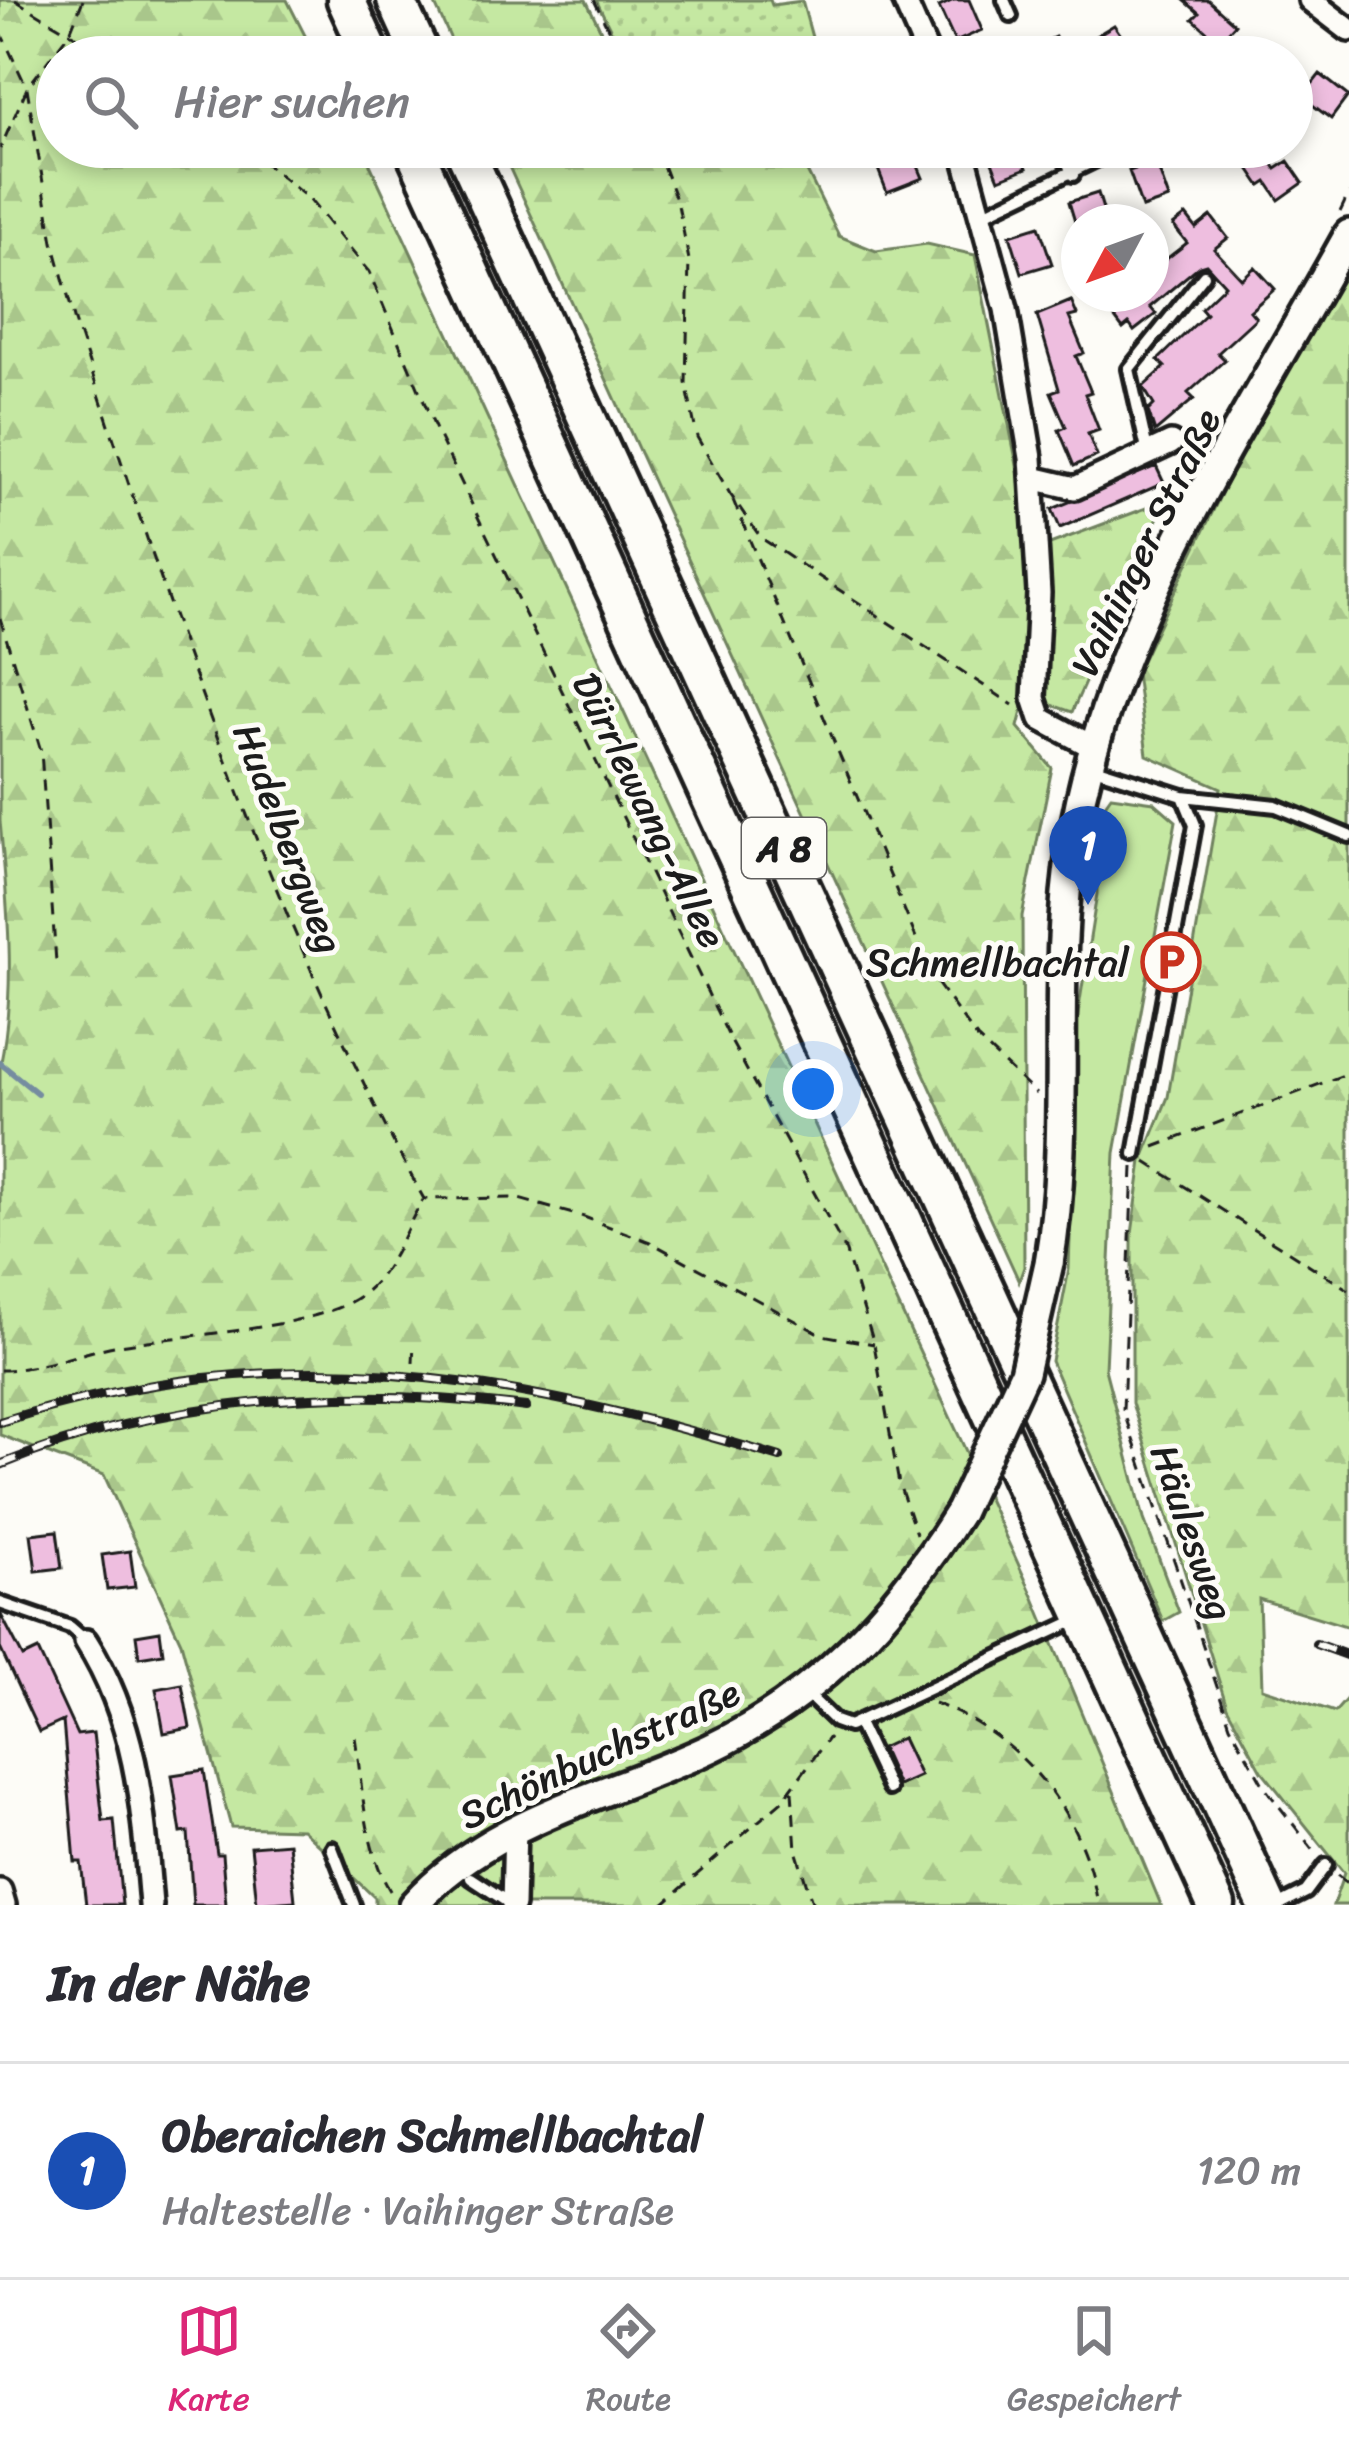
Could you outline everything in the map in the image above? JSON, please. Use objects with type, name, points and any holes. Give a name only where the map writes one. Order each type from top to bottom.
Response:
[{"type":"highway","points":[[346,0],[362,36]]},
{"type":"highway","points":[[396,0],[412,36]]},
{"type":"highway","name":"A 8","points":[[423,168],[1216,1905]]},
{"type":"highway","name":"A 8","points":[[473,168],[1267,1905]]},
{"type":"main road","name":"Vaihinger Straße","points":[[960,1511],[1012,1408],[1038,1325],[1049,1263],[1060,1174],[1065,905],[1093,758],[1163,574],[1349,233]]},
{"type":"main road","name":"Schönbuchstraße","points":[[413,1905],[477,1849],[515,1827],[710,1748],[804,1691],[884,1618],[960,1511]]},
{"type":"street","points":[[904,0],[920,36]]},
{"type":"street","points":[[1310,0],[1349,30]]},
{"type":"street","points":[[968,168],[1006,309],[1033,478],[1039,593],[1034,698],[1041,719],[1093,758]]},
{"type":"street","points":[[1033,478],[1076,488],[1172,443]]},
{"type":"street","points":[[86,1641],[110,1680],[128,1728],[140,1782],[151,1905]]},
{"type":"street","points":[[512,1905],[515,1827]]},
{"type":"street","points":[[0,1891],[4,1905]]},
{"type":"lane","points":[[1004,0],[1011,16]]},
{"type":"lane","points":[[1070,168],[1073,175]]},
{"type":"lane","points":[[982,215],[1086,168]]},
{"type":"lane","points":[[1148,454],[1129,369],[1204,275]]},
{"type":"lane","points":[[1093,758],[1184,796],[1276,806],[1349,836]]},
{"type":"lane","points":[[1136,1154],[1195,825],[1184,796]]},
{"type":"lane","points":[[0,1603],[70,1627],[86,1641]]},
{"type":"lane","points":[[804,1691],[835,1721],[858,1723],[1084,1617]]},
{"type":"lane","points":[[858,1723],[889,1789]]},
{"type":"lane","points":[[332,1848],[354,1905]]},
{"type":"lane","points":[[1280,1905],[1306,1892],[1326,1865]]},
{"type":"lane","points":[[471,1878],[512,1905]]},
{"type":"path","points":[[15,0],[76,36]]},
{"type":"path","points":[[67,36],[82,0]]},
{"type":"path","points":[[594,0],[612,36]]},
{"type":"path","name":"Hudelbergweg","points":[[0,31],[27,88],[36,141]]},
{"type":"path","points":[[0,148],[36,76]]},
{"type":"path","name":"Hudelbergweg","points":[[41,168],[53,242],[74,318],[237,786],[292,931],[382,1123],[424,1198]]},
{"type":"path","name":"Dürrlewang-Allee","points":[[271,168],[309,199],[369,272],[436,430],[732,1043],[845,1249],[874,1344],[899,1484],[921,1542]]},
{"type":"path","points":[[664,168],[679,205],[689,260],[686,383],[697,437],[730,494],[761,538],[1041,719]]},
{"type":"path","points":[[730,494],[932,976],[977,1038],[1042,1100]]},
{"type":"path","points":[[0,618],[41,751],[56,962]]},
{"type":"path","points":[[1349,1073],[1136,1154],[1167,1180],[1349,1290]]},
{"type":"path","name":"Häulesweg","points":[[1136,1154],[1123,1410],[1230,1726],[1265,1789],[1326,1865],[1349,1885]]},
{"type":"path","points":[[0,1370],[112,1346],[282,1322],[362,1296],[391,1263],[402,1231],[424,1198],[515,1198],[584,1216],[650,1242],[823,1335],[874,1344]]},
{"type":"path","points":[[412,1363],[414,1343]]},
{"type":"path","points":[[916,1696],[970,1719],[1023,1755],[1067,1818],[1098,1905]]},
{"type":"path","points":[[662,1905],[792,1789],[824,1748],[835,1721]]},
{"type":"path","points":[[356,1736],[383,1882],[399,1905]]},
{"type":"path","points":[[792,1789],[796,1850],[813,1905]]},
{"type":"green space","points":[[0,0],[287,0],[305,36],[36,36],[36,168],[372,168],[1034,1598],[1161,1905],[375,1905],[375,1898],[302,1829],[231,1827],[181,1642],[104,1475],[0,1435],[0,1067],[9,976],[0,821]]},
{"type":"green space","points":[[433,0],[586,0],[604,36],[449,36]]},
{"type":"green space","points":[[596,0],[770,0],[772,5],[802,1],[812,36],[614,36]]},
{"type":"green space","points":[[510,168],[805,168],[839,236],[876,251],[927,244],[975,255],[1034,550],[1165,501],[1072,712],[1026,696],[1018,727],[1052,768],[1022,916],[1024,1267],[1019,1281]]},
{"type":"green space","points":[[1349,240],[1349,1627],[1259,1599],[1262,1688],[1335,1712],[1349,1696],[1349,1905],[1333,1905],[1344,1873],[1262,1771],[1227,1707],[1132,1403],[1132,1234],[1142,1161],[1168,1097],[1221,788],[1147,755],[1136,673],[1304,319]]},
{"type":"green space","points":[[1111,796],[1154,802],[1176,821],[1115,1153],[1105,1369],[1144,1519],[1179,1612],[1163,1621],[1051,1361],[1069,1269],[1077,1020],[1097,894],[1097,816]]},
{"type":"building","points":[[969,0],[982,30],[952,36],[939,7]]},
{"type":"building","points":[[1184,0],[1208,0],[1235,24],[1224,36],[1212,36],[1193,19],[1199,13]]},
{"type":"building","points":[[1114,25],[1121,36],[1096,36]]},
{"type":"building","points":[[1320,74],[1348,96],[1331,119],[1313,105],[1313,83]]},
{"type":"building","points":[[878,168],[919,168],[923,178],[887,192]]},
{"type":"building","points":[[995,168],[1027,168],[999,179]]},
{"type":"building","points":[[1158,168],[1169,199],[1141,204],[1129,171]]},
{"type":"building","points":[[1249,168],[1293,168],[1303,183],[1279,200],[1267,182],[1261,186]]},
{"type":"building","points":[[1098,193],[1101,204],[1070,204]]},
{"type":"building","points":[[1186,215],[1196,228],[1211,216],[1228,238],[1214,249],[1242,279],[1255,267],[1275,289],[1250,311],[1256,318],[1218,353],[1225,360],[1188,393],[1194,399],[1155,432],[1148,411],[1154,405],[1143,387],[1165,367],[1158,360],[1206,314],[1201,308],[1225,285],[1206,264],[1169,291],[1169,257],[1187,243],[1173,225]]},
{"type":"building","points":[[1039,226],[1052,264],[1022,273],[1010,235]]},
{"type":"building","points":[[1061,305],[1061,312],[1077,315],[1069,317],[1084,353],[1076,356],[1091,392],[1085,394],[1099,430],[1088,434],[1097,456],[1074,466],[1059,430],[1066,427],[1051,392],[1059,389],[1037,315]]},
{"type":"building","points":[[1110,312],[1156,314],[1134,331],[1129,324],[1123,329]]},
{"type":"building","points":[[1156,466],[1164,483],[1060,528],[1052,509]]},
{"type":"building","points":[[57,1531],[62,1568],[36,1571],[31,1534]]},
{"type":"building","points":[[130,1551],[135,1587],[107,1590],[102,1555]]},
{"type":"building","points":[[0,1613],[23,1657],[38,1650],[77,1735],[93,1733],[103,1821],[114,1820],[122,1905],[86,1905],[81,1862],[75,1862],[63,1721],[39,1732],[0,1648]]},
{"type":"building","points":[[160,1631],[163,1653],[139,1657],[136,1635]]},
{"type":"building","points":[[182,1684],[190,1728],[164,1733],[156,1689]]},
{"type":"building","points":[[902,1738],[920,1776],[898,1786],[881,1748]]},
{"type":"building","points":[[204,1770],[217,1854],[222,1854],[226,1905],[193,1905],[188,1832],[181,1833],[172,1775]]},
{"type":"building","points":[[289,1843],[295,1901],[257,1904],[251,1846]]},
{"type":"waterway","points":[[0,1063],[37,1093]]},
{"type":"railway","points":[[0,1422],[103,1395],[202,1378],[298,1372],[392,1375],[582,1404],[780,1457]]},
{"type":"railway","points":[[0,1465],[128,1424],[259,1402],[391,1397],[526,1407]]},
{"type":"railway","points":[[1316,1644],[1349,1656]]},
{"type":"place","name":"Oberaichen Schmellbachtal","points":[[1088,905]]},
{"type":"place","name":"Schmellbachtal","points":[[1171,962]]}]
